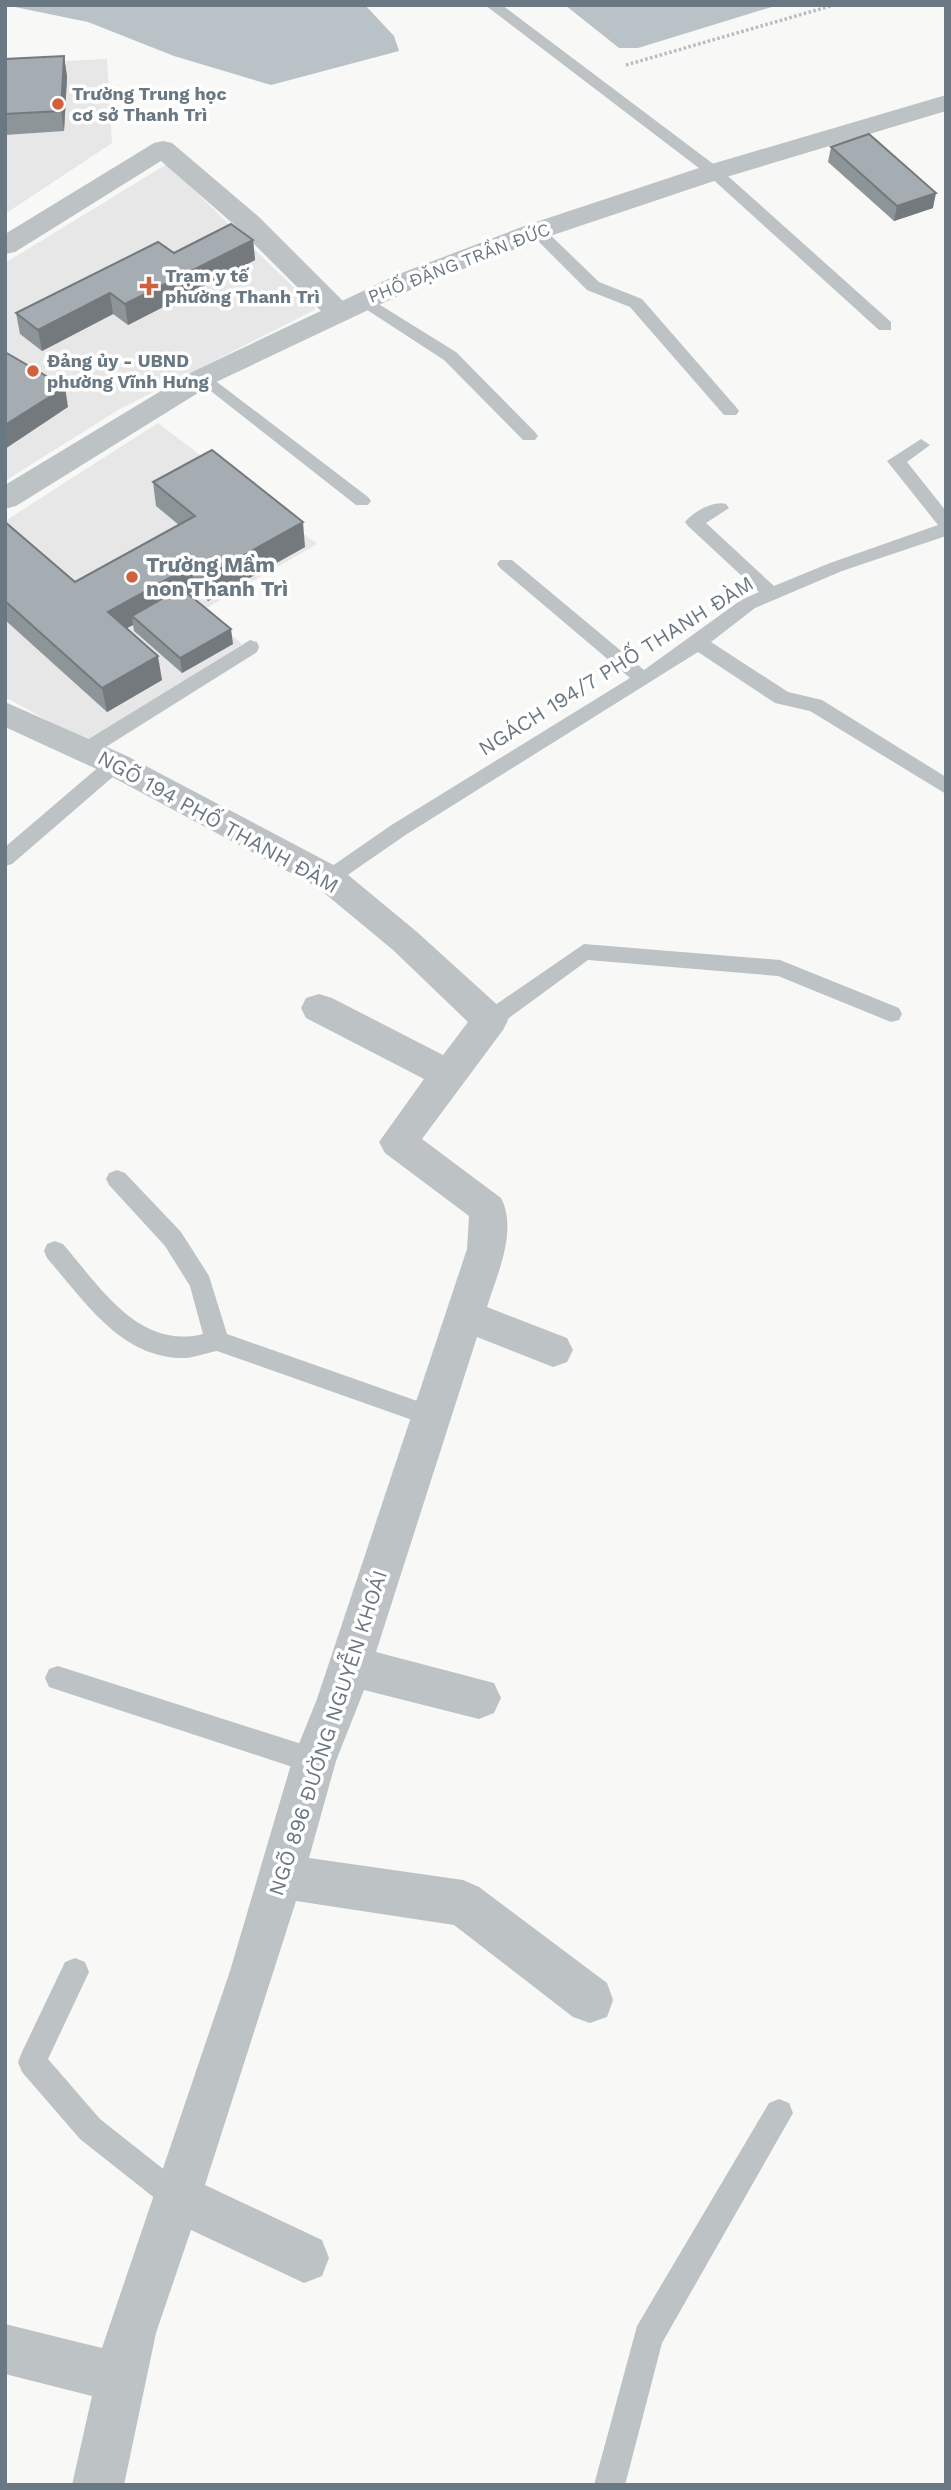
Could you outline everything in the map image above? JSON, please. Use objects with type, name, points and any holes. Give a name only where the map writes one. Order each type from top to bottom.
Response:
[{"type":"street","name":"PHỐ ĐẶNG TRẦN ĐỨC","points":[[5,499],[204,377],[364,300],[537,231],[713,173],[946,103]]},
{"type":"street","points":[[5,246],[163,149],[249,223],[339,313]]},
{"type":"street","name":"NGÕ 194 PHỐ THANH ĐÀM","points":[[5,713],[100,757],[328,878],[405,941],[490,1020]]},
{"type":"street","points":[[319,1008],[449,1075],[490,1020]]},
{"type":"street","name":"NGÕ 896 ĐƯỜNG NGUYỄN KHOÁI","points":[[98,2485],[131,2333],[253,1970],[314,1760],[350,1665],[486,1250],[488,1209],[398,1142],[449,1075]]},
{"type":"street","points":[[464,1315],[553,1350]]},
{"type":"street","points":[[350,1665],[479,1698]]},
{"type":"street","points":[[279,1876],[463,1903],[590,2000]]},
{"type":"street","points":[[176,2197],[304,2258]]},
{"type":"street","points":[[5,2349],[121,2378]]},
{"type":"lane","points":[[492,5],[588,75],[713,173],[885,326]]},
{"type":"lane","points":[[537,231],[593,286],[636,303],[730,411]]},
{"type":"lane","points":[[364,300],[450,356],[529,436]]},
{"type":"lane","points":[[204,377],[362,501]]},
{"type":"lane","points":[[921,445],[896,461],[946,523]]},
{"type":"lane","points":[[720,508],[694,522],[772,594]]},
{"type":"lane","name":"NGÁCH 194/7 PHỐ THANH ĐÀM","points":[[328,878],[400,829],[643,679],[748,604],[836,567],[946,529]]},
{"type":"lane","points":[[506,564],[643,679]]},
{"type":"lane","points":[[697,642],[782,698],[815,705],[946,787]]},
{"type":"lane","points":[[5,859],[100,757],[250,647]]},
{"type":"lane","points":[[490,1020],[584,952],[780,968],[891,1014]]},
{"type":"lane","points":[[117,1179],[173,1239],[201,1283],[217,1341]]},
{"type":"lane","points":[[55,1251],[126,1328],[144,1339],[178,1348],[217,1341],[432,1416]]},
{"type":"lane","points":[[58,1678],[314,1760]]},
{"type":"lane","points":[[75,1972],[32,2062],[90,2129],[176,2197]]},
{"type":"lane","points":[[609,2485],[648,2337],[779,2113]]},
{"type":"path","points":[[588,75],[834,5]]},
{"type":"shaded area","points":[[5,5],[365,5],[394,36],[399,51],[271,85],[174,56],[88,22]]},
{"type":"shaded area","points":[[565,5],[778,5],[638,48],[619,48]]},
{"type":"shaded area","name":"Trường Trung học cơ sở Thanh Trì","points":[[107,59],[112,143],[5,214],[5,64]]},
{"type":"shaded area","name":"Trạm y tế phường Thanh Trì","points":[[167,164],[316,309],[118,410],[5,481],[5,263]]},
{"type":"shaded area","name":"Trường Mầm non Thanh Trì","points":[[158,423],[317,544],[203,610],[242,644],[88,743],[5,697],[5,521]]},
{"type":"building","points":[[64,56],[61,111],[5,114],[5,59]]},
{"type":"building","points":[[869,134],[936,193],[897,206],[831,147]]},
{"type":"building","points":[[231,224],[253,240],[125,304],[110,293],[38,330],[16,313],[158,242],[174,253]]},
{"type":"building","points":[[5,352],[65,387],[5,425]]},
{"type":"building","points":[[212,450],[303,522],[205,577],[191,566],[108,612],[158,656],[102,688],[5,601],[5,522],[75,582],[195,516],[153,482]]},
{"type":"building","points":[[181,588],[231,629],[180,658],[132,616]]},
{"type":"place","name":"Trường Trung học cơ sở Thanh Trì","points":[[58,104]]},
{"type":"place","name":"Trạm y tế phường Thanh Trì","points":[[149,286]]},
{"type":"place","name":"Đảng ủy - UBND phường Vĩnh Hưng","points":[[33,371]]},
{"type":"place","name":"Trường Mầm non Thanh Trì","points":[[132,577]]}]
